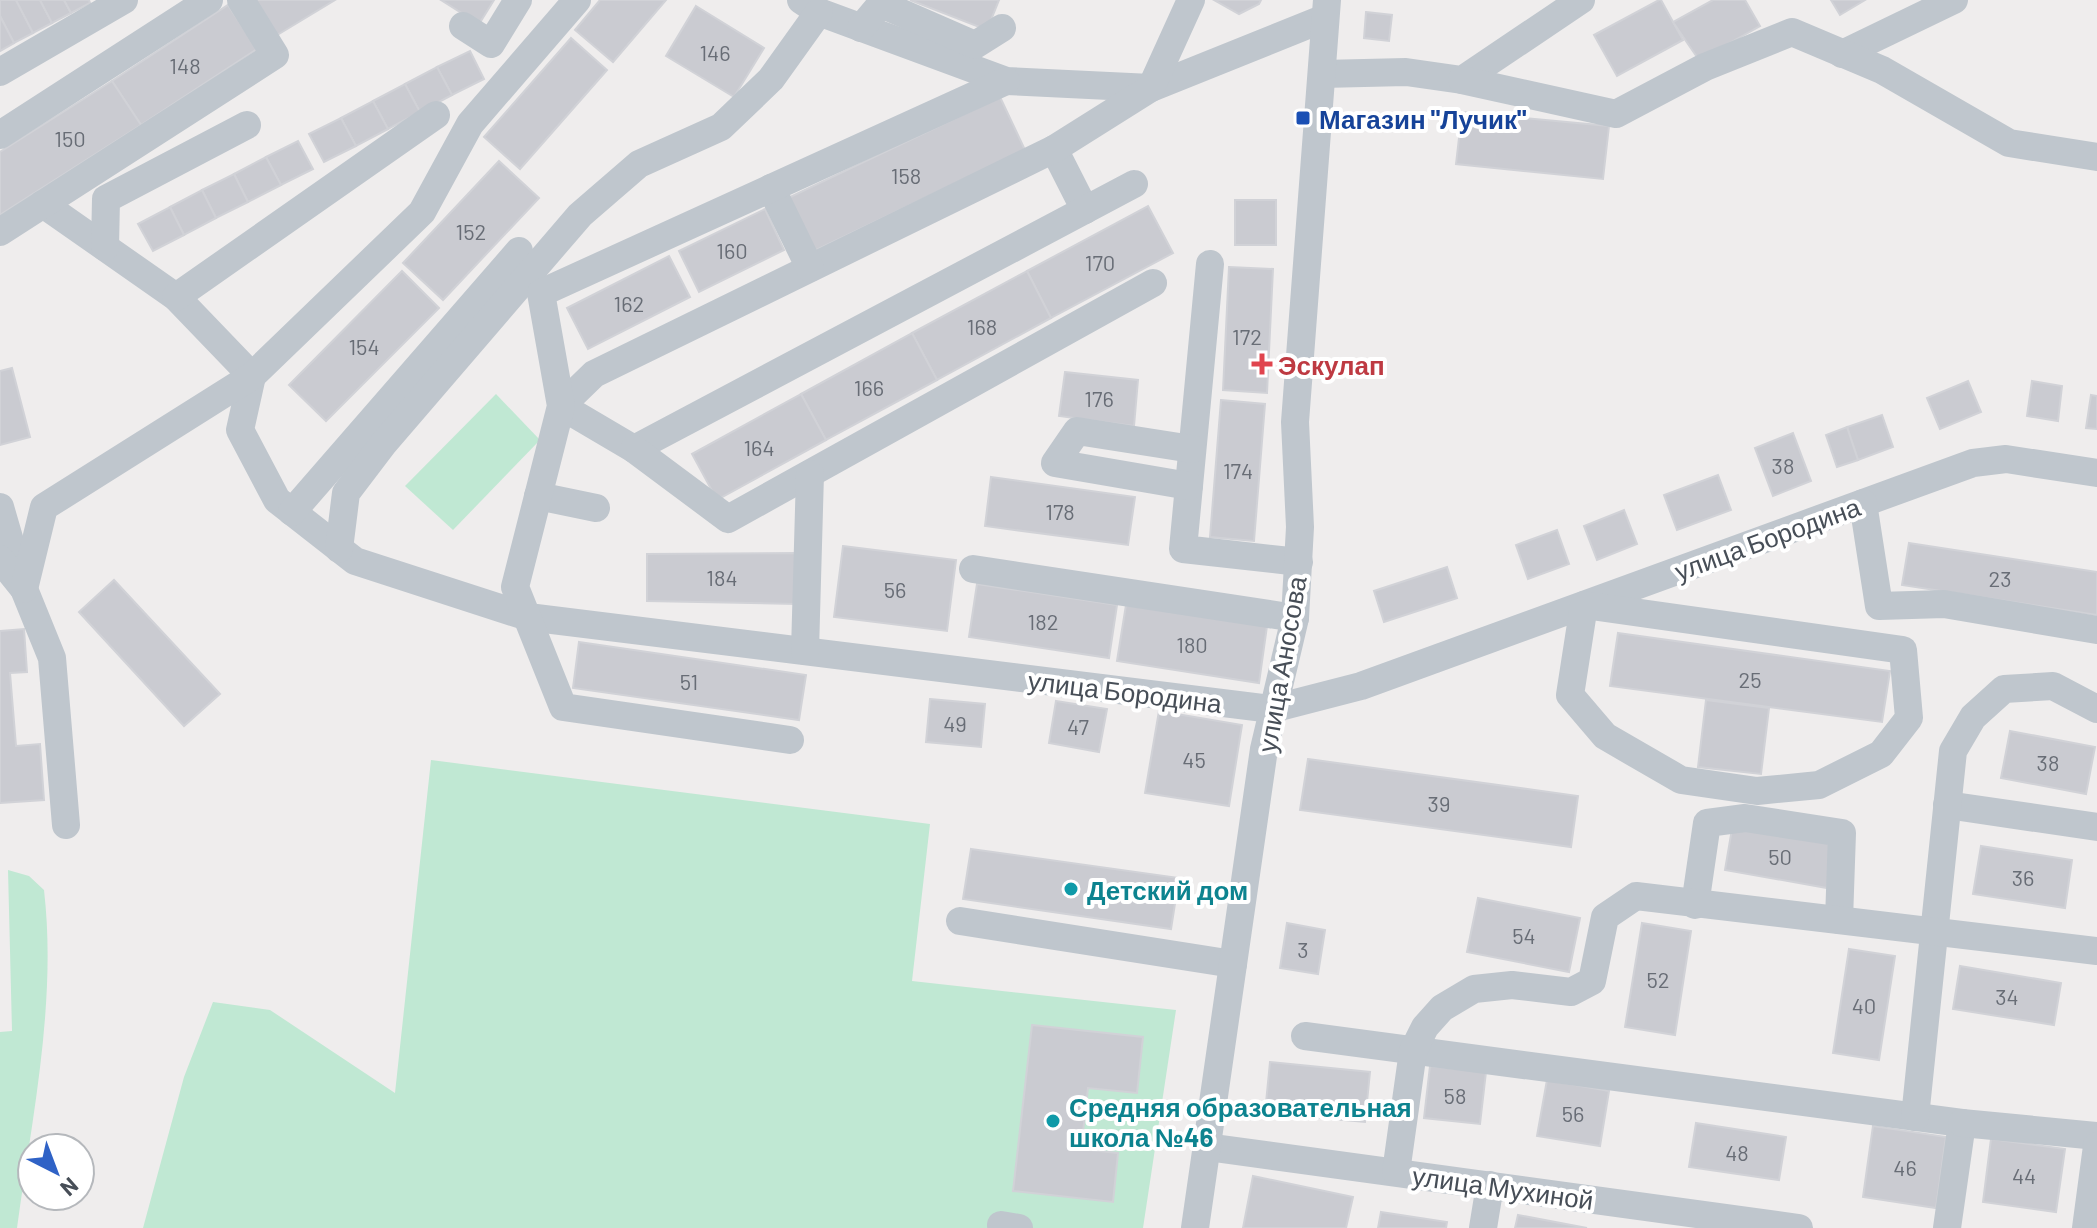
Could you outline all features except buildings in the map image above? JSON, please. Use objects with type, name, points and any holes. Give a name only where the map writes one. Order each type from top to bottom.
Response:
[{"type":"street","points":[[0,72],[124,0]]},
{"type":"street","points":[[0,135],[209,0]]},
{"type":"street","points":[[0,232],[275,55],[241,0]]},
{"type":"street","points":[[463,26],[491,44],[518,0]]},
{"type":"street","points":[[24,589],[44,507],[252,376],[422,212],[470,124],[577,0]]},
{"type":"street","points":[[1151,88],[1191,0]]},
{"type":"street","points":[[1462,80],[1581,0]]},
{"type":"street","points":[[1842,54],[1954,0]]},
{"type":"street","points":[[861,28],[881,4],[975,45],[1002,28]]},
{"type":"street","points":[[339,549],[346,493],[384,443],[580,215],[639,164],[721,127],[771,79],[810,6],[1006,81],[1151,88]]},
{"type":"street","points":[[561,406],[594,374],[1054,149],[1151,88],[1326,9]]},
{"type":"street","name":"улица Аносова","points":[[1195,1228],[1272,709],[1295,618],[1299,562],[1295,422],[1326,9]]},
{"type":"street","points":[[1322,74],[1406,72],[1462,80],[1616,114],[1705,67],[1792,32],[1882,70],[2009,143],[2097,157]]},
{"type":"street","points":[[790,740],[563,707],[515,587],[561,406],[541,293],[1006,81]]},
{"type":"street","points":[[176,297],[436,115]]},
{"type":"street","points":[[105,247],[106,199],[247,125]]},
{"type":"street","points":[[1054,149],[1085,210]]},
{"type":"street","points":[[634,449],[1134,184]]},
{"type":"street","points":[[771,188],[810,268]]},
{"type":"street","points":[[43,204],[176,297],[252,376]]},
{"type":"street","points":[[292,512],[519,251]]},
{"type":"street","points":[[1210,264],[1183,549],[1299,562]]},
{"type":"street","points":[[561,406],[634,449],[728,519],[1153,283]]},
{"type":"street","name":"улица Бородина","points":[[252,376],[240,430],[277,500],[355,561],[528,617],[1272,709],[1361,686],[1973,463],[2006,459],[2097,473]]},
{"type":"street","points":[[1189,486],[1055,463],[1077,431],[1192,449]]},
{"type":"street","points":[[805,651],[810,474]]},
{"type":"street","points":[[538,496],[596,508]]},
{"type":"street","points":[[1863,503],[1879,606],[1944,604],[2097,630]]},
{"type":"street","points":[[0,507],[24,589],[52,658],[66,825]]},
{"type":"street","points":[[0,559],[24,589]]},
{"type":"street","points":[[973,569],[1295,618]]},
{"type":"street","points":[[1584,605],[1903,650],[1909,718],[1881,754],[1819,785],[1757,791],[1681,780],[1605,736],[1570,695],[1584,605]]},
{"type":"street","points":[[1915,1117],[1953,751],[1973,717],[2004,689],[2053,686],[2097,709]]},
{"type":"street","points":[[1947,805],[2097,827]]},
{"type":"street","points":[[1695,905],[1707,823],[1745,818],[1842,833],[1839,920]]},
{"type":"street","points":[[1396,1172],[1413,1051],[1425,1027],[1442,1008],[1474,989],[1512,985],[1571,992],[1592,981],[1605,917],[1636,896],[2097,951]]},
{"type":"street","points":[[960,921],[1233,964]]},
{"type":"street","points":[[1305,1036],[1962,1123],[2097,1136]]},
{"type":"street","points":[[1947,1228],[1962,1123]]},
{"type":"street","points":[[2086,1228],[2097,1146]]},
{"type":"street","name":"улица Мухиной","points":[[1207,1147],[1799,1228]]},
{"type":"street","points":[[1483,1228],[1490,1185]]},
{"type":"green space","points":[[496,394],[540,440],[453,530],[405,486]]},
{"type":"green space","points":[[431,760],[930,824],[912,981],[1176,1010],[1143,1228],[143,1228],[184,1077],[213,1002],[270,1010],[395,1093]]},
{"type":"green space","points":[[8,870],[29,876],[44,890],[47,974],[41,1059],[31,1132],[16,1132],[16,1212],[19,1212],[17,1228],[0,1228],[0,1032],[12,1031]]},
{"type":"place","name":"Магазин \"Лучик\"","points":[[1303,118]]},
{"type":"place","name":"Эскулап","points":[[1262,364]]},
{"type":"place","name":"Детский дом","points":[[1071,889]]},
{"type":"place","name":"Средняя образовательная школа №46","points":[[1053,1121]]}]
